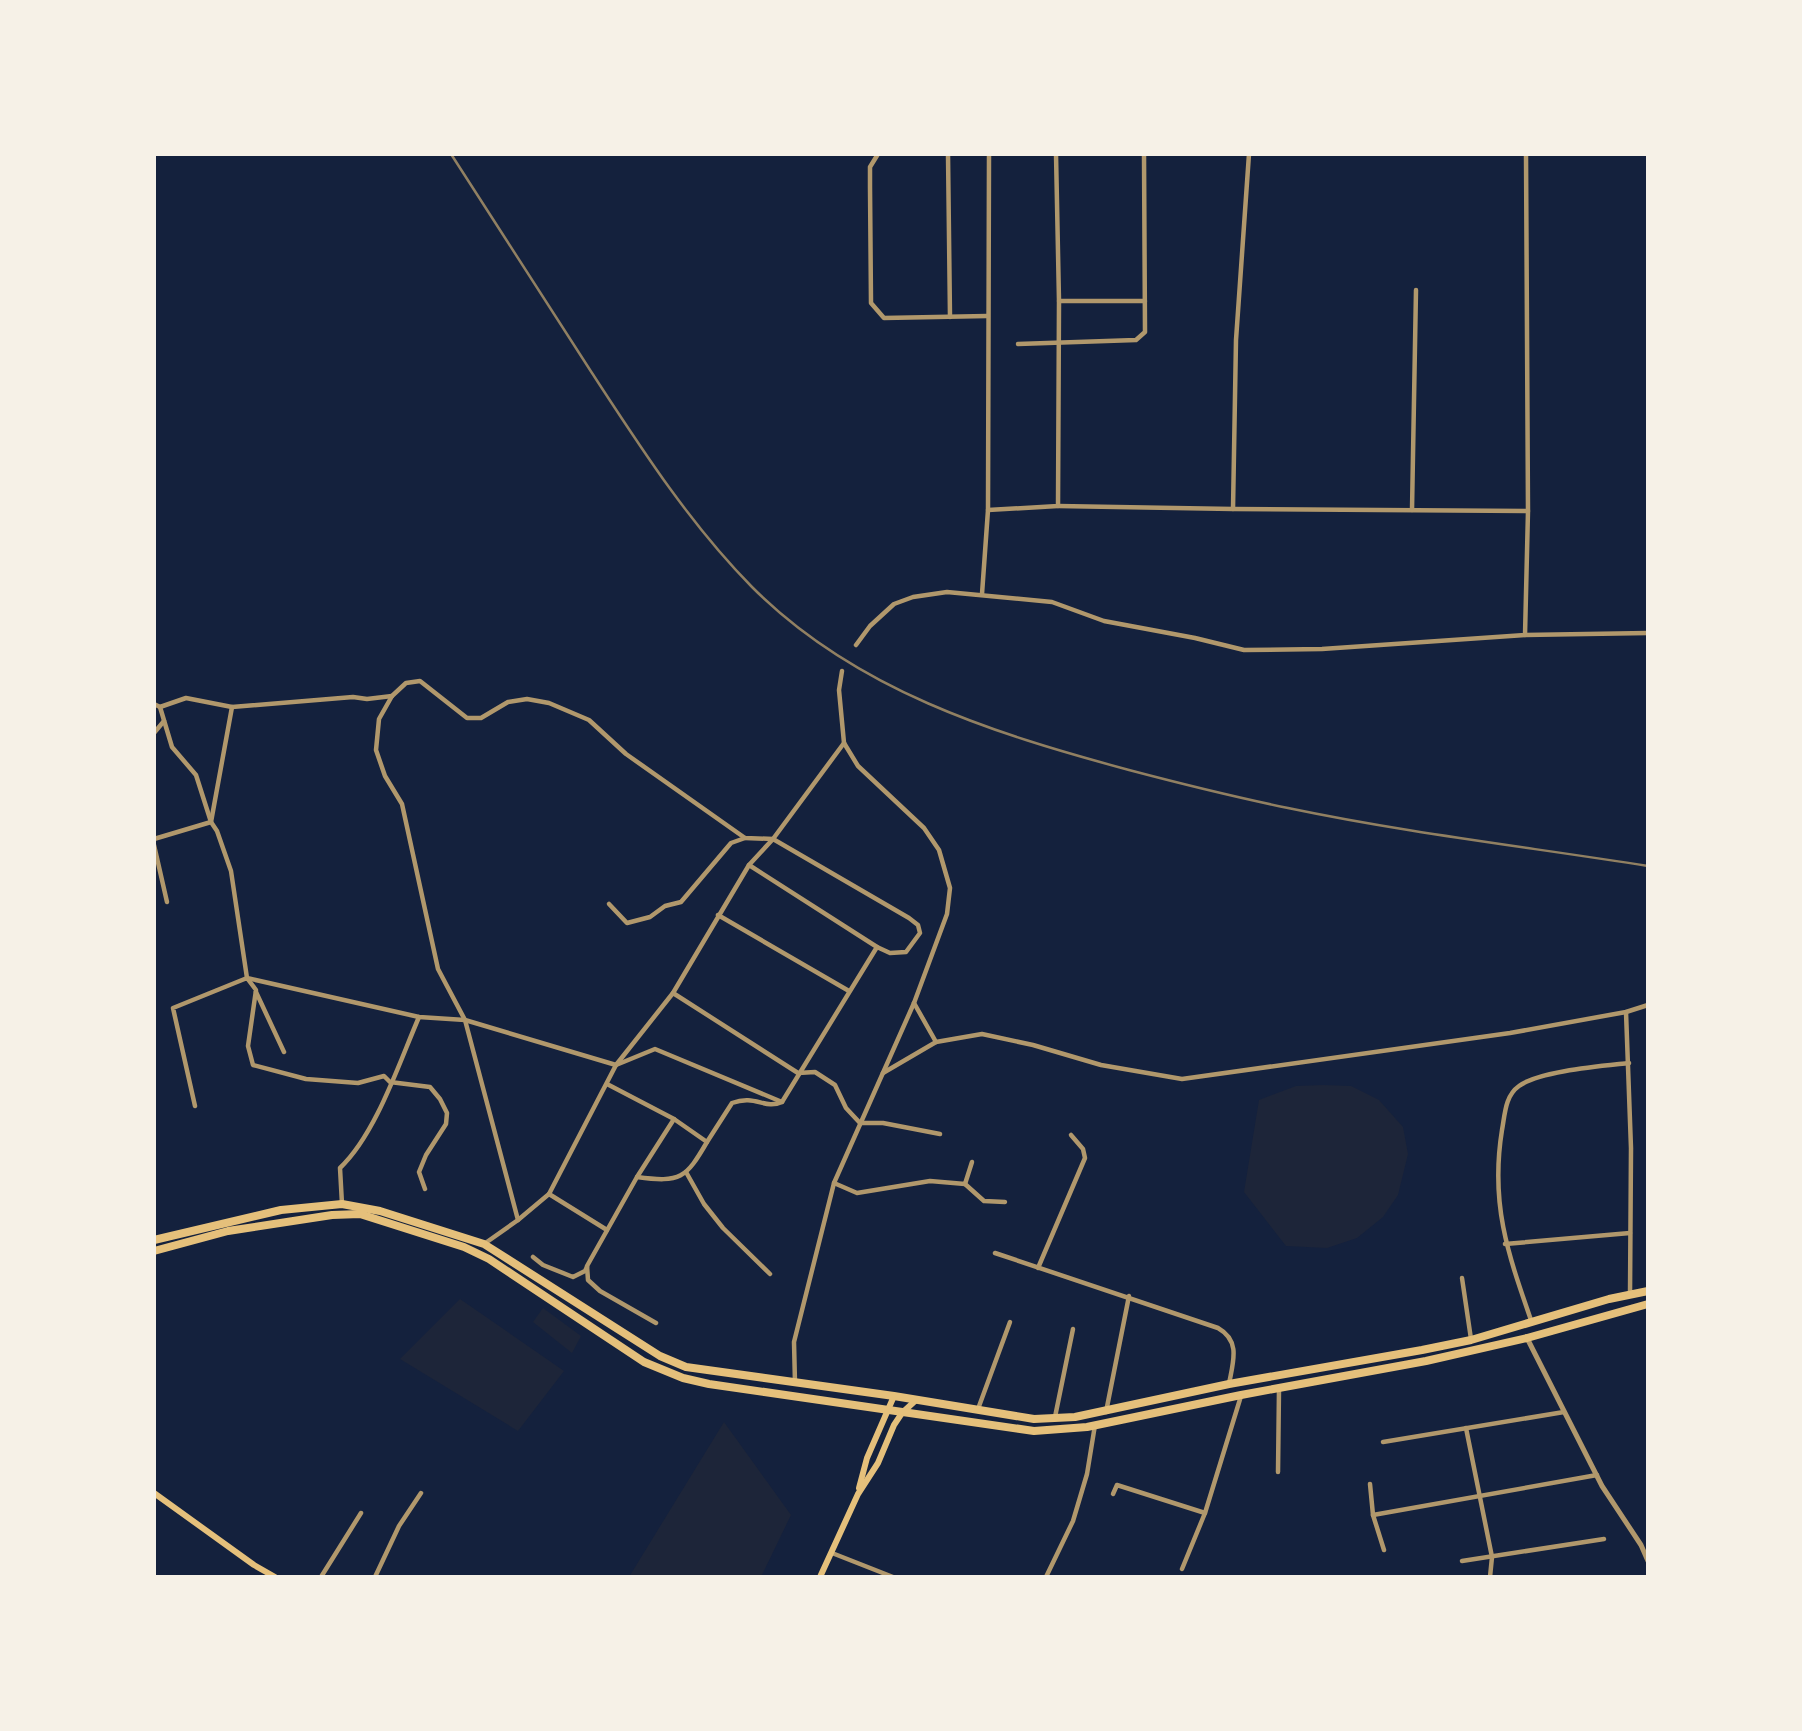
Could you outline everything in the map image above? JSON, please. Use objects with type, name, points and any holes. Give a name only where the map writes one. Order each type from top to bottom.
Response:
[{"type":"highway","points":[[154,1240],[281,1210],[342,1204],[380,1211],[484,1244],[660,1356],[687,1367],[1034,1419],[1106,1412],[1229,1384],[1471,1340],[1648,1291]]},
{"type":"highway","points":[[154,1251],[228,1231],[332,1215],[360,1214],[464,1247],[489,1259],[645,1362],[683,1378],[1034,1431],[1087,1427],[1426,1361],[1527,1338],[1648,1304]]},
{"type":"main road","points":[[858,1494],[867,1458],[894,1396]]},
{"type":"main road","points":[[820,1577],[858,1494],[878,1463],[901,1413],[916,1400]]},
{"type":"main road","points":[[154,1493],[254,1565],[275,1577]]},
{"type":"street","points":[[878,154],[870,167],[871,303],[877,312],[884,318],[987,316]]},
{"type":"street","points":[[948,154],[950,317]]},
{"type":"street","points":[[982,594],[988,510],[989,154]]},
{"type":"street","points":[[1056,154],[1059,301],[1058,506]]},
{"type":"street","points":[[1018,344],[1136,340],[1145,332],[1144,154]]},
{"type":"street","points":[[1233,509],[1236,340],[1249,154]]},
{"type":"street","points":[[1525,635],[1528,511],[1526,154]]},
{"type":"street","points":[[1412,510],[1416,290]]},
{"type":"street","points":[[1059,301],[1145,301]]},
{"type":"street","points":[[988,510],[1058,506],[1528,511]]},
{"type":"street","points":[[856,645],[870,626],[894,604],[913,597],[947,592],[1052,602],[1104,621],[1244,650],[1322,649],[1525,635],[1648,633]]},
{"type":"street","points":[[796,1384],[794,1342],[834,1183],[914,1003],[947,914],[950,888],[939,850],[924,828],[858,766],[844,743],[839,690],[842,671]]},
{"type":"street","points":[[518,1220],[465,1020],[438,969],[402,804],[385,776],[376,750],[379,719],[392,696],[406,683],[420,681],[467,718],[481,718],[508,702],[527,699],[549,703],[589,720],[626,754],[746,838]]},
{"type":"street","points":[[285,1052],[247,978],[231,871],[217,831],[211,822],[196,775],[172,747],[157,705],[186,698],[232,707],[392,696]]},
{"type":"street","points":[[211,822],[232,707]]},
{"type":"street","points":[[154,733],[164,720]]},
{"type":"street","points":[[484,1244],[549,1195],[616,1065],[673,993],[749,865],[773,839],[844,743]]},
{"type":"street","points":[[154,839],[211,822]]},
{"type":"street","points":[[609,904],[627,923],[650,917],[665,906],[681,902],[731,843],[746,838],[773,839],[909,918],[920,929],[911,948],[906,952],[890,953],[749,865]]},
{"type":"street","points":[[154,845],[167,902]]},
{"type":"street","points":[[718,915],[849,991]]},
{"type":"street","points":[[637,1177],[667,1180],[692,1168],[732,1103],[750,1098],[770,1105],[782,1102],[877,947]]},
{"type":"street","points":[[195,1106],[173,1008],[247,978],[419,1017],[465,1020],[616,1065],[655,1049],[782,1102]]},
{"type":"street","points":[[256,991],[248,1046],[253,1065],[306,1079],[358,1083],[384,1076],[390,1082],[430,1087],[447,1113],[446,1124],[426,1155],[419,1172],[425,1189]]},
{"type":"street","points":[[673,993],[798,1073],[815,1072],[835,1085],[846,1108],[860,1123],[883,1123],[940,1134]]},
{"type":"street","points":[[914,1003],[936,1042]]},
{"type":"street","points":[[883,1074],[936,1042],[982,1034],[1033,1045],[1101,1065],[1182,1079],[1510,1033],[1626,1012],[1648,1005]]},
{"type":"street","points":[[1626,1012],[1631,1148],[1630,1295]]},
{"type":"street","points":[[342,1204],[340,1168],[349,1160],[376,1118],[419,1017]]},
{"type":"street","points":[[1532,1323],[1505,1244],[1498,1189],[1497,1159],[1506,1103],[1518,1086],[1537,1078],[1629,1063]]},
{"type":"street","points":[[607,1084],[674,1119],[708,1142]]},
{"type":"street","points":[[533,1257],[573,1278],[585,1271],[637,1177],[674,1119]]},
{"type":"street","points":[[1038,1268],[1085,1158],[1083,1149],[1071,1135]]},
{"type":"street","points":[[965,1184],[972,1163]]},
{"type":"street","points":[[686,1172],[704,1204],[723,1228],[770,1273]]},
{"type":"street","points":[[834,1183],[856,1193],[930,1181],[965,1184],[984,1201],[1005,1202]]},
{"type":"street","points":[[549,1195],[607,1230]]},
{"type":"street","points":[[1505,1244],[1630,1233]]},
{"type":"street","points":[[995,1253],[1129,1296],[1227,1333],[1234,1347],[1229,1384]]},
{"type":"street","points":[[587,1266],[589,1280],[600,1291],[656,1323]]},
{"type":"street","points":[[1462,1278],[1471,1340]]},
{"type":"street","points":[[1106,1412],[1129,1296]]},
{"type":"street","points":[[978,1410],[1010,1322]]},
{"type":"street","points":[[1055,1418],[1073,1329]]},
{"type":"street","points":[[1527,1338],[1597,1475],[1641,1545],[1648,1561]]},
{"type":"street","points":[[1278,1472],[1279,1388]]},
{"type":"street","points":[[1182,1569],[1205,1513],[1241,1395]]},
{"type":"street","points":[[1383,1442],[1564,1412]]},
{"type":"street","points":[[1046,1577],[1073,1521],[1087,1475],[1095,1424]]},
{"type":"street","points":[[1466,1428],[1492,1557],[1490,1577]]},
{"type":"street","points":[[1373,1515],[1597,1475]]},
{"type":"street","points":[[1370,1484],[1373,1515],[1384,1550]]},
{"type":"street","points":[[1113,1494],[1117,1485],[1205,1513]]},
{"type":"street","points":[[375,1577],[398,1526],[421,1493]]},
{"type":"street","points":[[321,1577],[361,1513]]},
{"type":"street","points":[[1462,1561],[1604,1539]]},
{"type":"street","points":[[1641,1545],[1648,1542]]},
{"type":"street","points":[[831,1552],[893,1577]]},
{"type":"street","points":[[254,1565],[264,1577]]},
{"type":"shaded area","points":[[1296,1086],[1351,1086],[1379,1100],[1403,1127],[1408,1154],[1398,1195],[1383,1217],[1357,1238],[1327,1248],[1286,1246],[1244,1192],[1259,1100]]},
{"type":"shaded area","points":[[460,1299],[564,1371],[518,1431],[400,1359]]},
{"type":"shaded area","points":[[543,1308],[581,1336],[572,1353],[533,1322]]},
{"type":"shaded area","points":[[724,1422],[791,1515],[761,1577],[629,1577]]},
{"type":"railway","points":[[451,154],[629,429],[687,511],[752,587],[792,623],[835,654],[880,680],[977,723],[1078,756],[1149,775],[1333,817],[1648,866]]}]
